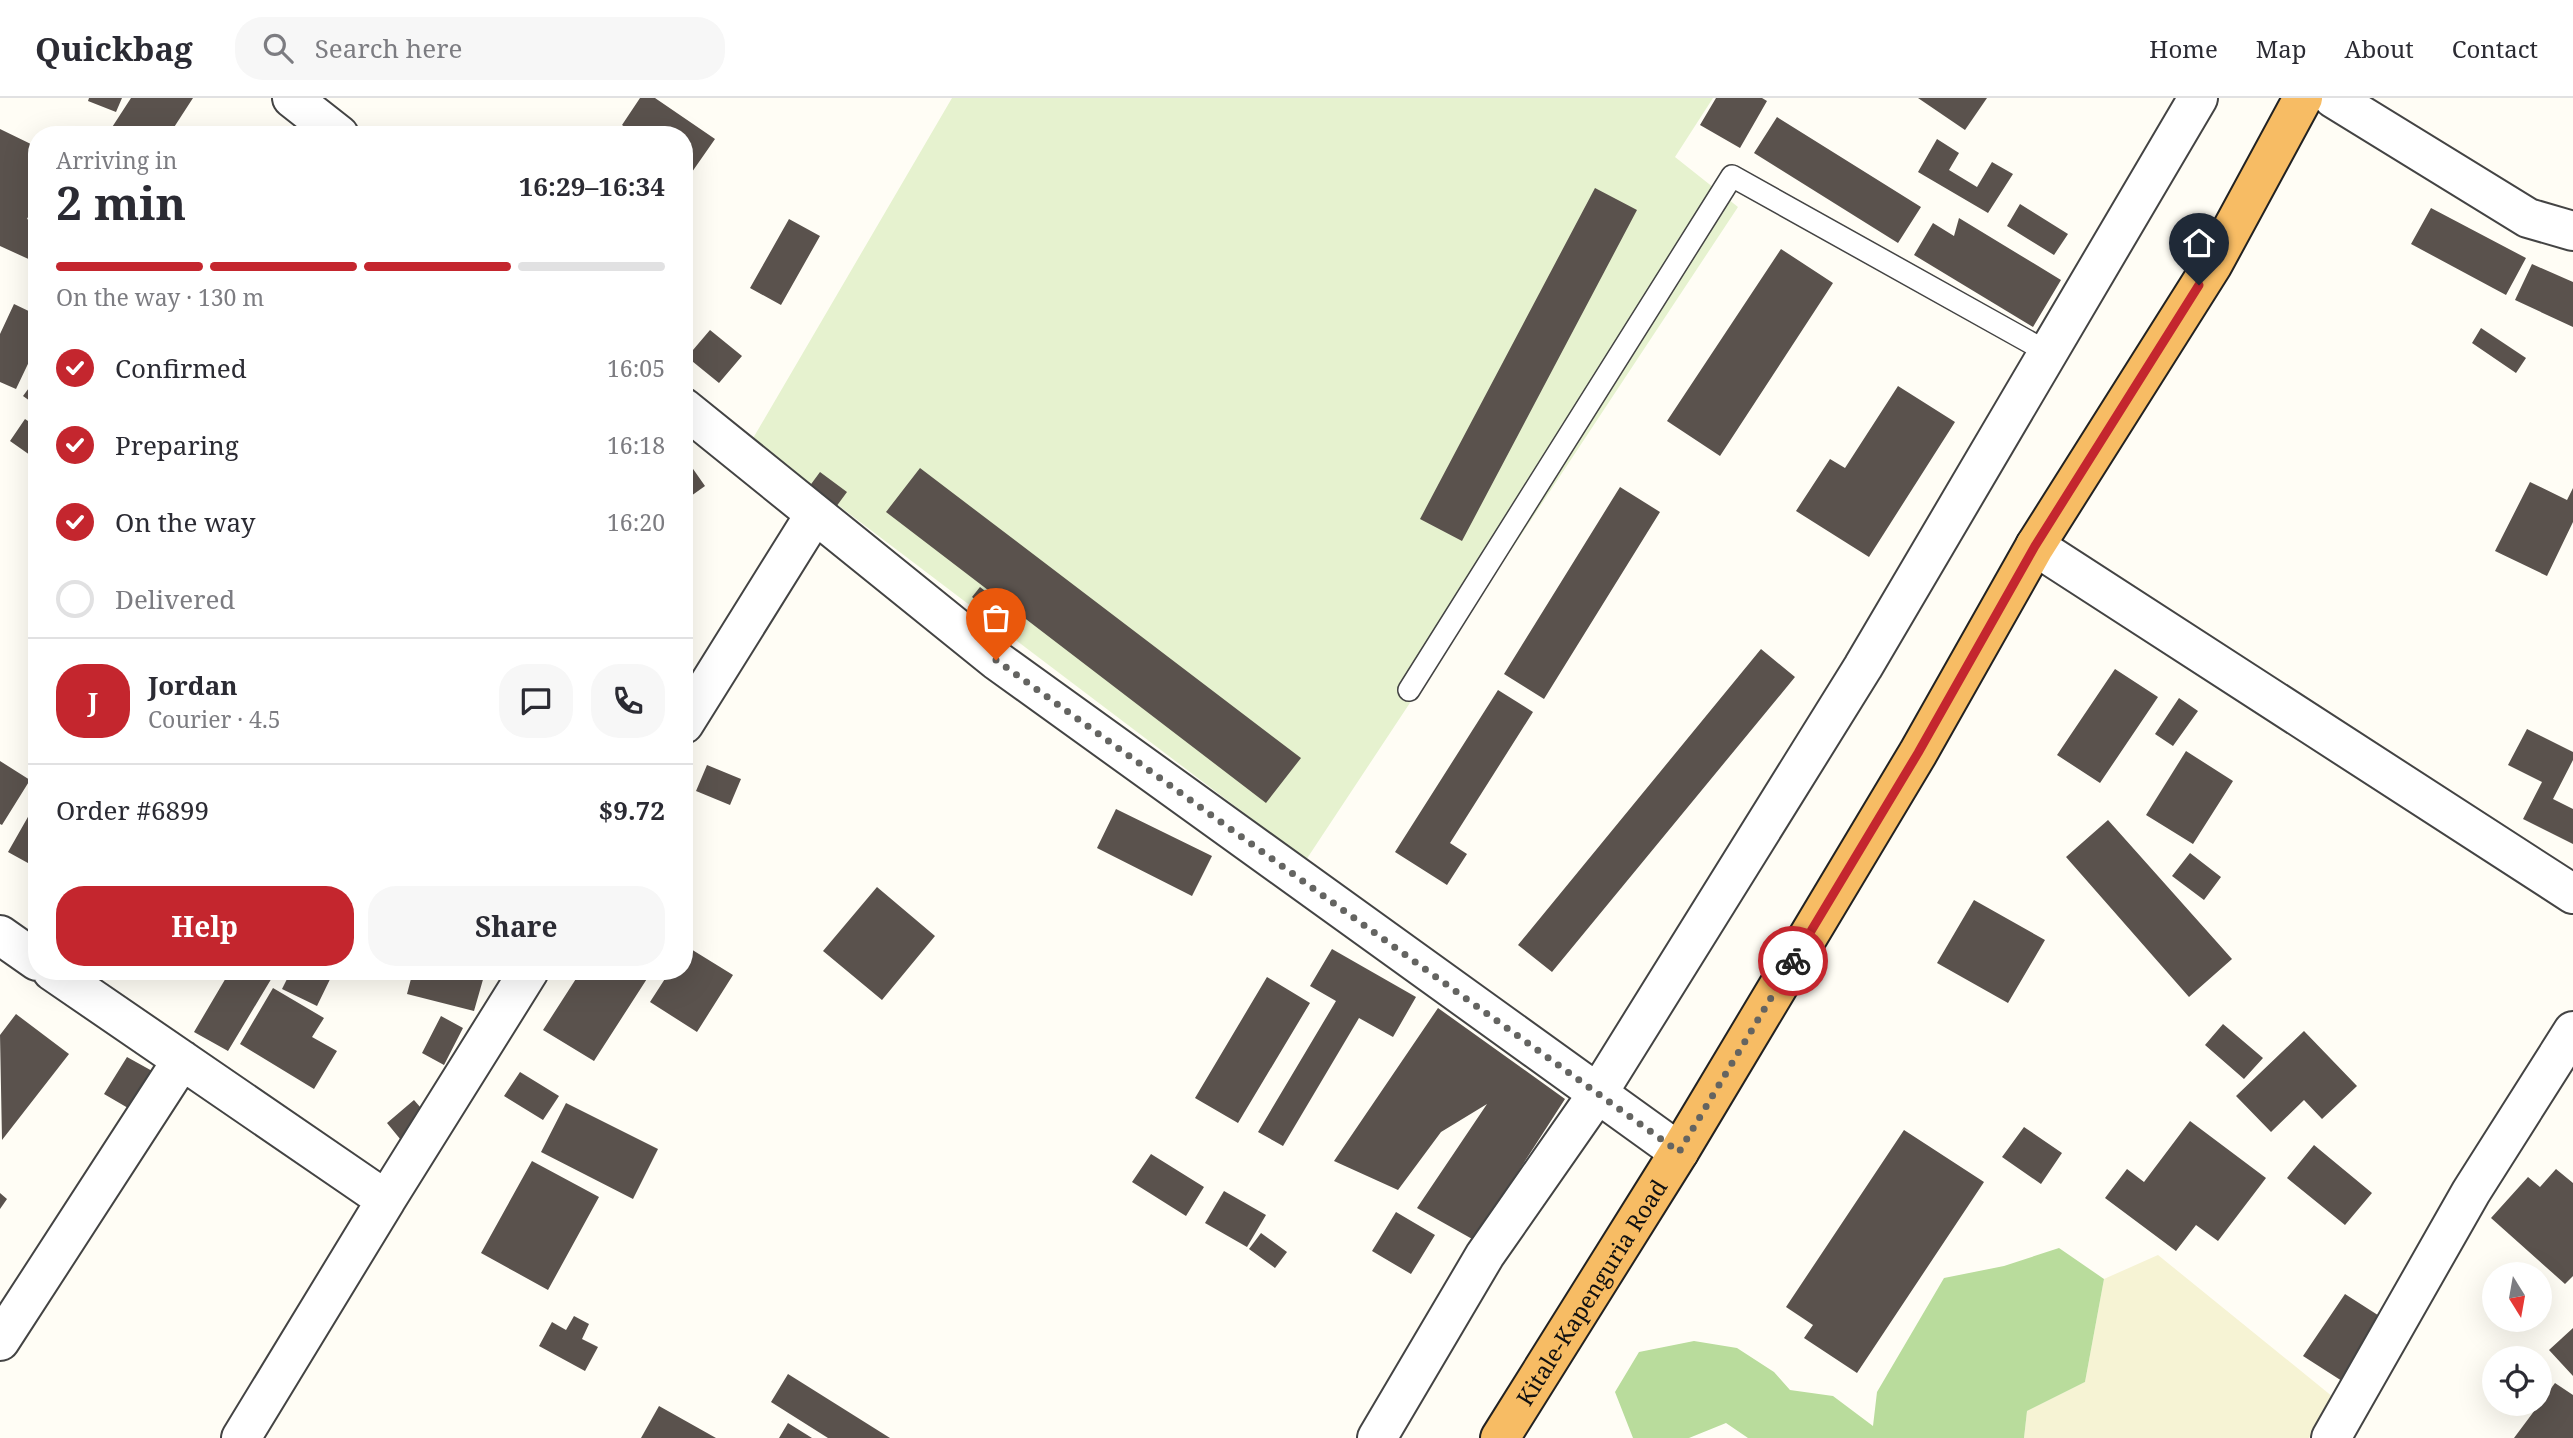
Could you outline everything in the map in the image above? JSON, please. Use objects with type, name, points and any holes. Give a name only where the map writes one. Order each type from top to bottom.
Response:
[{"type":"highway","name":"Kitale-Kapenguria Road","points":[[1500,1438],[1679,1152],[1918,753],[2035,546],[2213,264],[2303,98]]},
{"type":"street","points":[[292,98],[328,126]]},
{"type":"street","points":[[1377,1438],[1485,1255],[1598,1093],[1863,667],[2198,98]]},
{"type":"street","points":[[2333,98],[2528,218],[2573,231]]},
{"type":"street","points":[[693,415],[996,660],[1679,1152]]},
{"type":"street","points":[[693,710],[816,514]]},
{"type":"street","points":[[2035,546],[2573,894]]},
{"type":"street","points":[[0,936],[28,955]]},
{"type":"street","points":[[65,980],[386,1200]]},
{"type":"street","points":[[241,1438],[524,980]]},
{"type":"street","points":[[2331,1438],[2471,1192],[2573,1031]]},
{"type":"street","points":[[0,1341],[182,1060]]},
{"type":"lane","points":[[1409,690],[1732,176],[2049,353]]},
{"type":"shaded area","points":[[2158,1255],[2333,1397],[2309,1438],[2024,1438],[2027,1411],[2085,1382],[2104,1279]]},
{"type":"green space","points":[[952,98],[1713,98],[1675,157],[1738,207],[1306,860],[752,440]]},
{"type":"green space","points":[[2059,1248],[2104,1279],[2085,1382],[2027,1411],[2024,1438],[1748,1438],[1726,1423],[1689,1438],[1633,1438],[1615,1392],[1639,1352],[1694,1341],[1737,1348],[1774,1372],[1790,1390],[1833,1396],[1873,1426],[1877,1392],[1944,1278],[2004,1266]]},
{"type":"building","points":[[89,98],[122,98],[116,112],[88,101]]},
{"type":"building","points":[[131,98],[193,98],[175,126],[113,126]]},
{"type":"building","points":[[640,98],[655,98],[715,139],[693,171],[693,126],[622,125]]},
{"type":"building","points":[[1716,98],[1762,98],[1767,101],[1740,148],[1700,125]]},
{"type":"building","points":[[1918,98],[1987,98],[1965,130]]},
{"type":"building","points":[[1777,117],[1921,207],[1898,243],[1754,153]]},
{"type":"building","points":[[0,129],[28,143],[28,259],[0,246]]},
{"type":"building","points":[[1937,139],[1959,153],[1949,170],[1977,187],[1992,162],[2013,174],[1988,213],[1918,172]]},
{"type":"building","points":[[1595,188],[1637,210],[1462,541],[1420,519]]},
{"type":"building","points":[[2020,204],[2068,234],[2054,255],[2007,226]]},
{"type":"building","points":[[2431,208],[2526,258],[2506,295],[2411,244]]},
{"type":"building","points":[[1959,218],[2061,280],[2033,327],[1914,255],[1933,223],[1954,236]]},
{"type":"building","points":[[789,219],[820,236],[781,305],[750,288]]},
{"type":"building","points":[[1781,249],[1833,283],[1720,456],[1667,421]]},
{"type":"building","points":[[2532,264],[2573,282],[2573,327],[2515,300]]},
{"type":"building","points":[[14,304],[28,311],[28,364],[16,389],[0,382],[0,334]]},
{"type":"building","points":[[2481,328],[2526,358],[2516,373],[2472,343]]},
{"type":"building","points":[[710,330],[742,356],[719,383],[693,362],[693,350]]},
{"type":"building","points":[[1898,386],[1955,422],[1869,557],[1796,511],[1830,459],[1845,468]]},
{"type":"building","points":[[25,419],[28,421],[28,454],[10,441]]},
{"type":"building","points":[[920,468],[1301,758],[1266,803],[886,512]]},
{"type":"building","points":[[693,469],[705,486],[693,495]]},
{"type":"building","points":[[820,472],[847,492],[833,511],[806,491]]},
{"type":"building","points":[[2530,482],[2567,500],[2573,488],[2573,522],[2547,576],[2495,551]]},
{"type":"building","points":[[1620,487],[1660,512],[1544,699],[1504,674]]},
{"type":"building","points":[[980,587],[1008,609],[1000,618],[972,597]]},
{"type":"building","points":[[1761,649],[1795,677],[1552,972],[1518,945]]},
{"type":"building","points":[[2115,669],[2158,697],[2100,783],[2057,755]]},
{"type":"building","points":[[1498,690],[1533,712],[1450,843],[1467,854],[1447,885],[1395,852]]},
{"type":"building","points":[[2179,698],[2198,711],[2173,746],[2155,734]]},
{"type":"building","points":[[2527,729],[2573,752],[2573,760],[2553,799],[2573,809],[2573,844],[2523,819],[2542,782],[2508,765]]},
{"type":"building","points":[[2186,751],[2233,781],[2193,844],[2146,815]]},
{"type":"building","points":[[0,761],[28,779],[28,783],[2,825]]},
{"type":"building","points":[[707,765],[741,779],[730,805],[696,791]]},
{"type":"building","points":[[1116,809],[1212,856],[1192,896],[1097,848]]},
{"type":"building","points":[[28,817],[28,863],[8,852]]},
{"type":"building","points":[[2108,820],[2232,959],[2189,997],[2066,857]]},
{"type":"building","points":[[2190,853],[2221,877],[2204,900],[2172,876]]},
{"type":"building","points":[[877,887],[935,936],[882,1000],[823,951]]},
{"type":"building","points":[[1974,900],[2045,940],[2008,1003],[1937,963]]},
{"type":"building","points":[[1332,949],[1416,997],[1393,1037],[1359,1018],[1283,1146],[1258,1132],[1336,1001],[1310,986]]},
{"type":"building","points":[[693,950],[733,975],[697,1032],[650,1002],[664,980],[693,980]]},
{"type":"building","points":[[1267,977],[1310,1003],[1238,1123],[1195,1098]]},
{"type":"building","points":[[225,980],[271,980],[228,1051],[194,1032]]},
{"type":"building","points":[[286,980],[330,980],[317,1006],[282,989]]},
{"type":"building","points":[[411,980],[483,980],[474,1011],[407,994]]},
{"type":"building","points":[[575,980],[646,980],[594,1061],[543,1030]]},
{"type":"building","points":[[273,988],[324,1018],[312,1037],[337,1051],[314,1089],[240,1044]]},
{"type":"building","points":[[1438,1008],[1565,1099],[1474,1240],[1417,1208],[1487,1104],[1441,1132],[1398,1190],[1334,1161]]},
{"type":"building","points":[[16,1014],[69,1054],[2,1140],[0,1035]]},
{"type":"building","points":[[441,1016],[463,1028],[444,1065],[422,1053]]},
{"type":"building","points":[[2223,1024],[2263,1058],[2244,1079],[2205,1045]]},
{"type":"building","points":[[2304,1031],[2357,1086],[2322,1119],[2304,1100],[2271,1132],[2236,1096]]},
{"type":"building","points":[[127,1057],[163,1077],[140,1115],[104,1094]]},
{"type":"building","points":[[520,1072],[559,1096],[543,1120],[504,1096]]},
{"type":"building","points":[[414,1100],[433,1122],[405,1145],[387,1123]]},
{"type":"building","points":[[566,1103],[658,1149],[633,1199],[541,1152]]},
{"type":"building","points":[[2190,1121],[2266,1178],[2218,1241],[2196,1225],[2176,1251],[2105,1198],[2127,1169],[2144,1182]]},
{"type":"building","points":[[2024,1127],[2062,1153],[2041,1184],[2002,1157]]},
{"type":"building","points":[[1904,1130],[1984,1182],[1857,1373],[1804,1338],[1813,1325],[1786,1307]]},
{"type":"building","points":[[2314,1145],[2372,1193],[2345,1225],[2287,1178]]},
{"type":"building","points":[[1151,1154],[1204,1187],[1186,1216],[1132,1182]]},
{"type":"building","points":[[532,1161],[599,1197],[548,1290],[481,1253]]},
{"type":"building","points":[[2556,1169],[2573,1183],[2573,1276],[2565,1284],[2552,1272],[2552,1262],[2540,1262],[2491,1218],[2528,1177],[2540,1187]]},
{"type":"building","points":[[1224,1191],[1266,1215],[1247,1247],[1205,1223]]},
{"type":"building","points":[[0,1193],[7,1199],[0,1209]]},
{"type":"building","points":[[1396,1212],[1435,1235],[1411,1274],[1372,1251]]},
{"type":"building","points":[[1261,1233],[1287,1252],[1275,1268],[1249,1249]]},
{"type":"building","points":[[2345,1294],[2384,1319],[2342,1381],[2303,1356]]},
{"type":"building","points":[[574,1316],[589,1324],[582,1339],[598,1347],[585,1371],[539,1346],[552,1322],[566,1330]]},
{"type":"building","points":[[2573,1328],[2573,1376],[2552,1353],[2552,1347]]},
{"type":"building","points":[[788,1374],[890,1438],[828,1438],[771,1402]]},
{"type":"building","points":[[2555,1383],[2573,1395],[2573,1438],[2514,1438],[2530,1416],[2552,1416],[2552,1387]]},
{"type":"building","points":[[659,1406],[716,1438],[641,1438]]},
{"type":"building","points":[[788,1423],[812,1438],[779,1438]]},
{"type":"way so far","points":[[996,660],[1679,1152],[1793,961]]},
{"type":"route","points":[[1793,961],[1918,753],[2035,546],[2199,285]]}]
